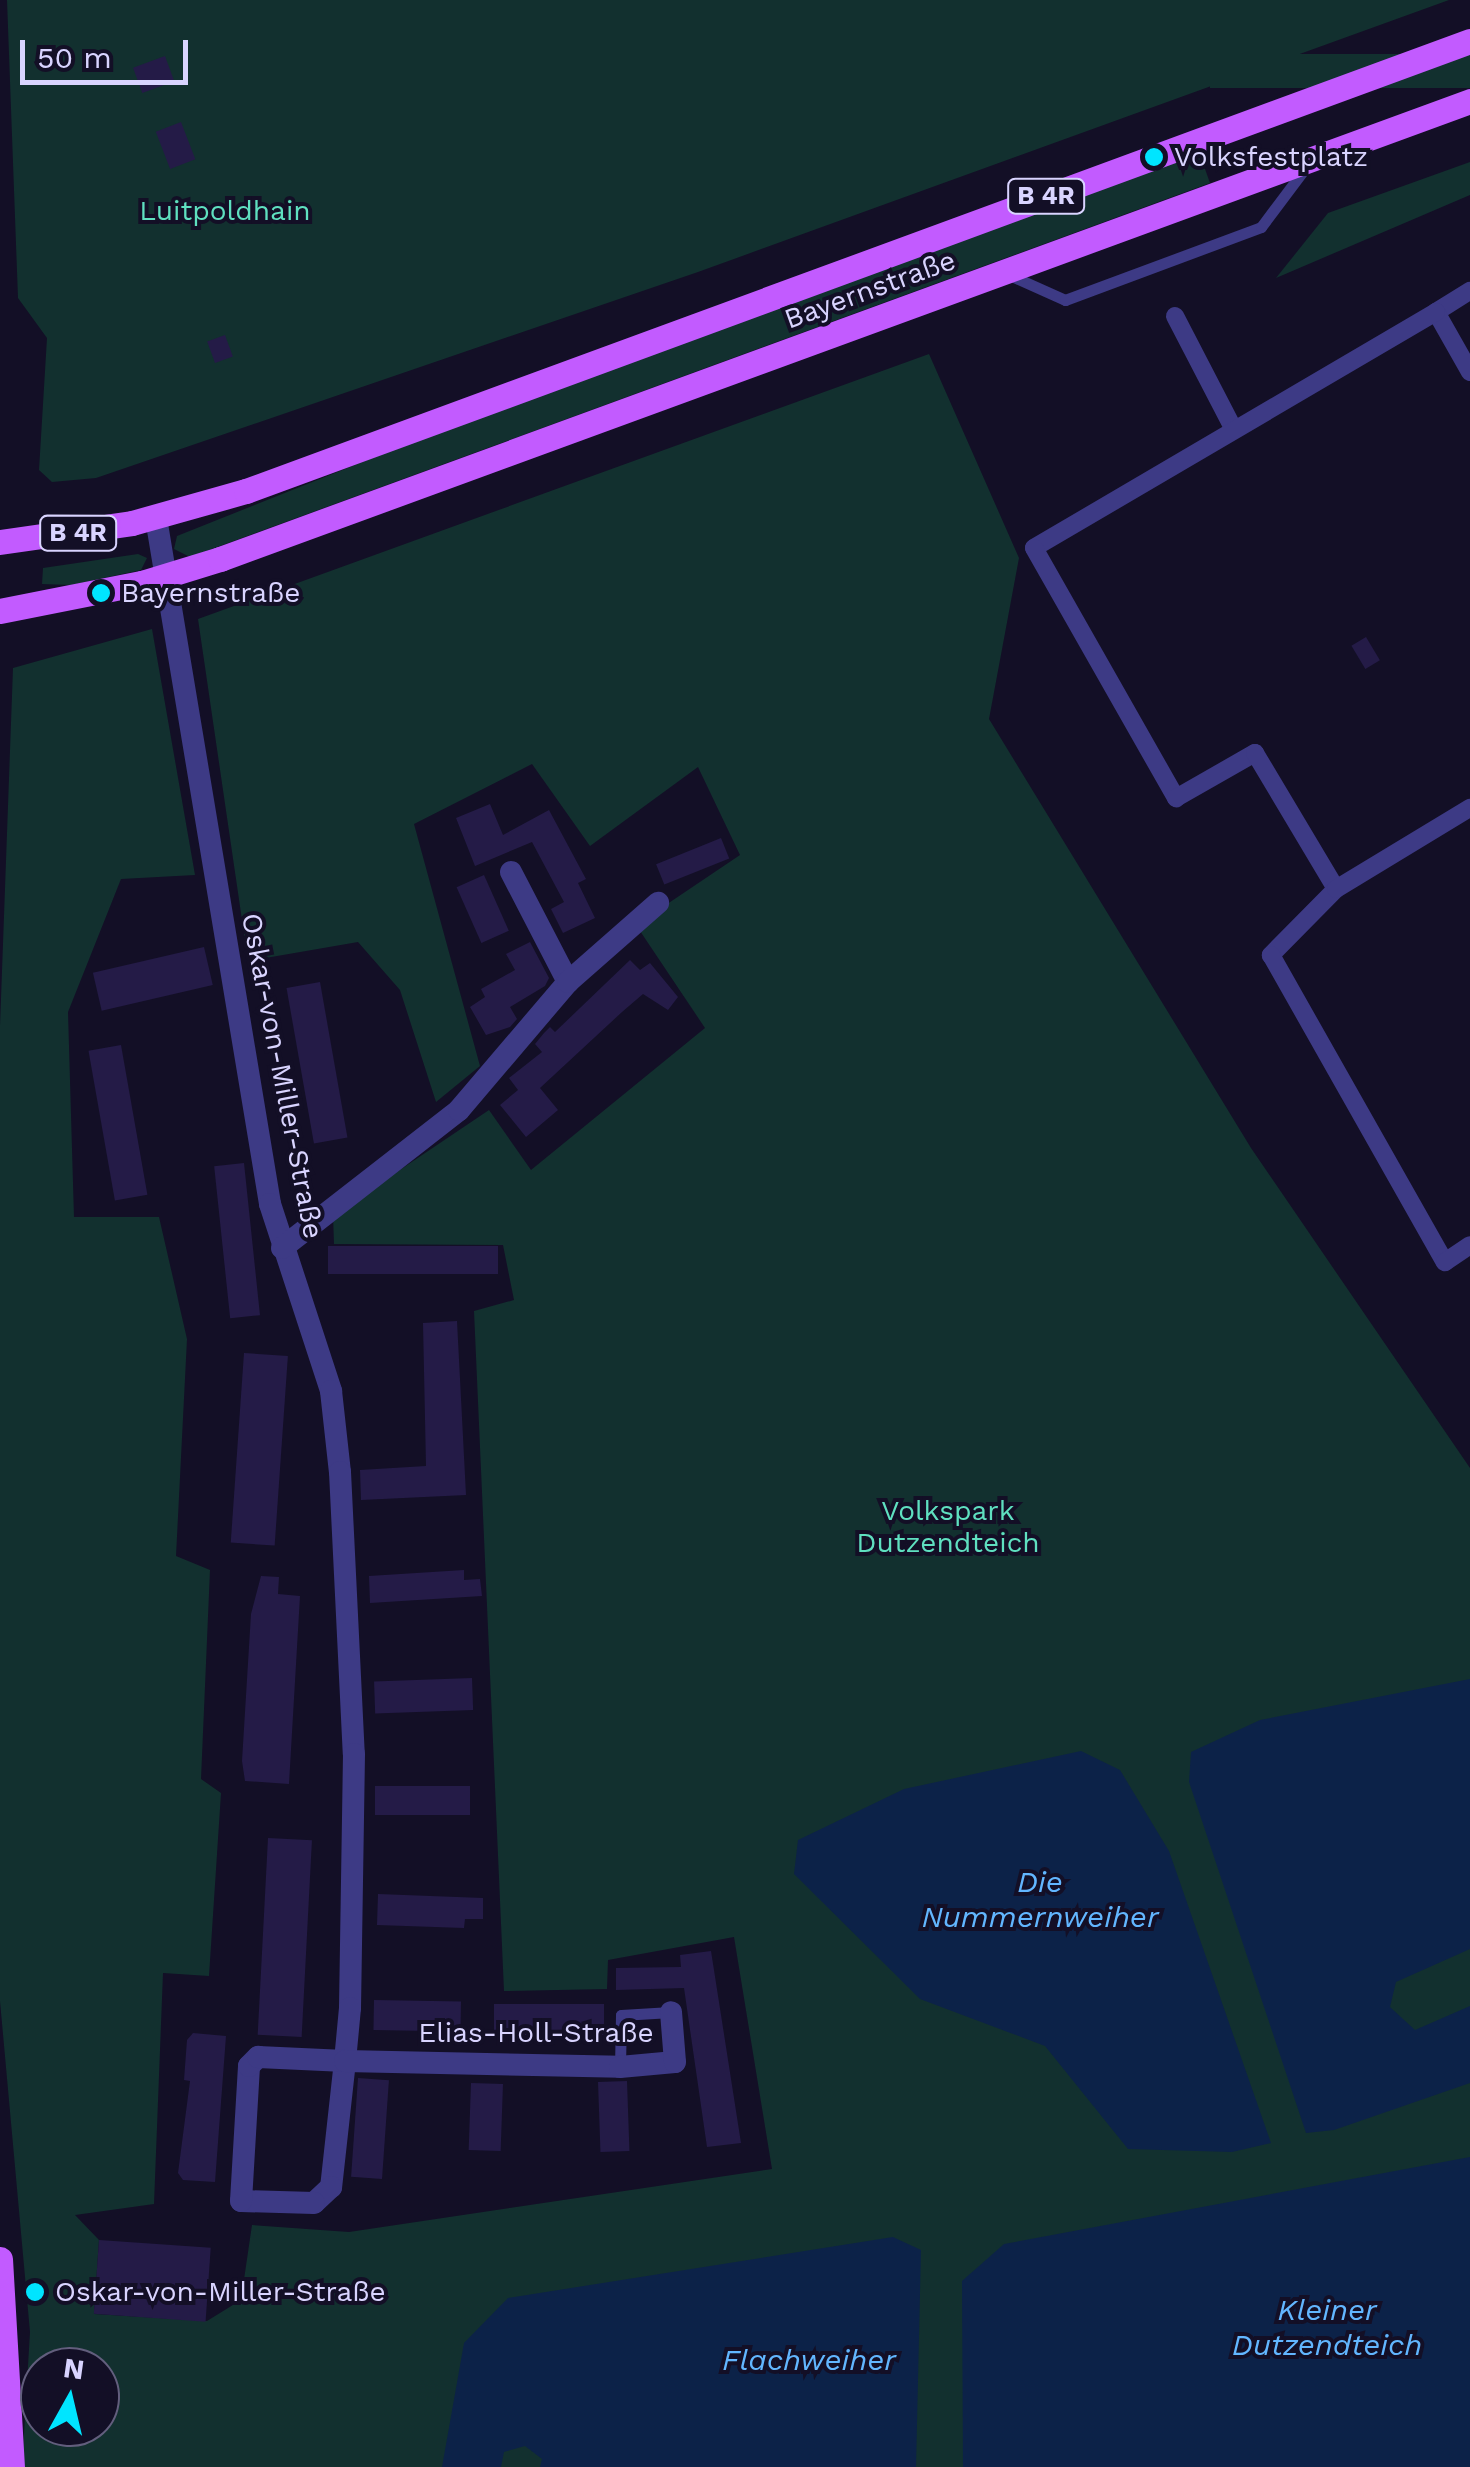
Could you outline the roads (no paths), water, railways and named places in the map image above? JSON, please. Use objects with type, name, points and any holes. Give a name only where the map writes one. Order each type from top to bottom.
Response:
[{"type":"main road","name":"Bayernstraße","points":[[0,542],[156,518],[285,478],[1470,40]]},
{"type":"main road","name":"Bayernstraße","points":[[0,611],[166,576],[1470,102]]},
{"type":"main road","points":[[0,2258],[12,2467]]},
{"type":"street","points":[[1336,889],[1254,753],[1176,798],[1034,548],[1470,291]]},
{"type":"street","points":[[1436,312],[1470,372]]},
{"type":"street","points":[[1175,316],[1234,430]]},
{"type":"street","name":"Oskar-von-Miller-Straße","points":[[156,518],[282,1248],[331,1390],[340,1472],[354,1754],[345,2061],[332,2187],[314,2204],[241,2201],[249,2066],[258,2057],[345,2061]]},
{"type":"street","points":[[1470,808],[1336,889],[1271,955],[1445,1262],[1470,1245]]},
{"type":"street","points":[[511,872],[568,982]]},
{"type":"street","points":[[282,1248],[460,1110],[568,982],[658,903]]},
{"type":"street","name":"Elias-Holl-Straße","points":[[345,2061],[620,2066],[676,2062],[671,2012]]},
{"type":"lane","points":[[1005,273],[1065,300],[1242,235],[1262,227],[1311,160]]},
{"type":"lane","points":[[620,2066],[620,2015],[671,2012]]},
{"type":"water","name":"Die Nummernweiher","points":[[1470,1679],[1470,1949],[1396,1982],[1390,2007],[1415,2030],[1470,2006],[1470,2083],[1334,2130],[1306,2133],[1189,1782],[1191,1752],[1260,1720]]},
{"type":"water","name":"Die Nummernweiher","points":[[1081,1751],[1120,1770],[1169,1851],[1271,2143],[1232,2152],[1128,2149],[1045,2046],[920,1999],[794,1874],[798,1840],[904,1789]]},
{"type":"water","name":"Kleiner Dutzendteich","points":[[1470,2157],[1470,2467],[963,2467],[962,2281],[1004,2244]]},
{"type":"water","name":"Flachweiher","points":[[893,2237],[921,2250],[916,2467],[540,2467],[542,2459],[525,2446],[504,2452],[501,2467],[442,2467],[464,2343],[508,2298]]},
{"type":"place","name":"Volksfestplatz","points":[[1154,157]]},
{"type":"place","name":"Bayernstraße","points":[[101,593]]},
{"type":"place","name":"Oskar-von-Miller-Straße","points":[[35,2292]]},
{"type":"park label","name":"Luitpoldhain","points":[[225,211]]},
{"type":"park label","name":"Volkspark Dutzendteich","points":[[948,1527]]}]
